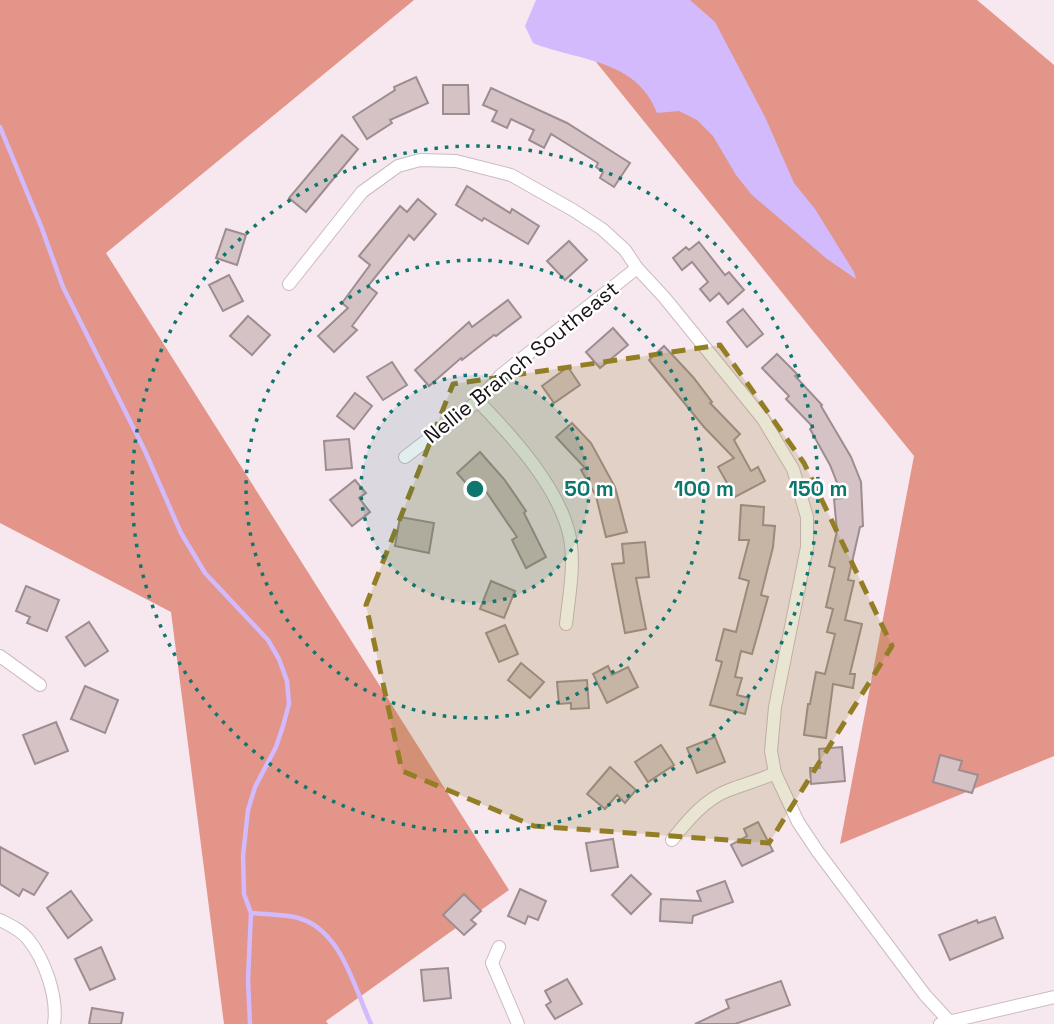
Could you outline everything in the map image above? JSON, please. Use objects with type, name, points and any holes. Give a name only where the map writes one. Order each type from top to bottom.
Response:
[{"type":"street","points":[[289,284],[362,192],[398,166],[420,160],[456,161],[511,175],[602,229],[625,250],[763,419],[793,469],[802,496],[807,517],[807,547],[775,706],[771,751],[775,773],[793,813],[818,852],[944,1022],[1054,997]]},
{"type":"street","name":"Nellie Branch Southeast","points":[[405,457],[478,401],[501,375],[637,268]]},
{"type":"street","points":[[478,401],[532,462],[563,517],[570,539],[571,578],[566,624]]},
{"type":"street","points":[[0,656],[40,685]]},
{"type":"street","points":[[672,840],[710,800],[727,790],[775,773]]},
{"type":"street","points":[[0,920],[18,929],[28,939],[44,966],[56,1010],[54,1024]]},
{"type":"street","points":[[499,947],[492,962],[518,1024]]},
{"type":"highlighted area","points":[[720,345],[804,463],[892,646],[769,843],[534,826],[402,771],[366,605],[453,384]]},
{"type":"shaded area","points":[[0,0],[414,0],[106,253],[509,890],[326,1021],[328,1024],[224,1024],[171,612],[0,523]]},
{"type":"shaded area","points":[[536,0],[690,0],[715,22],[765,117],[794,183],[815,209],[856,279],[827,259],[752,195],[736,175],[713,136],[697,120],[679,111],[657,113],[648,95],[636,82],[604,64],[533,43],[525,26]]},
{"type":"shaded area","points":[[546,0],[977,0],[1054,65],[1054,756],[840,844],[914,456]]},
{"type":"building","points":[[416,77],[428,103],[390,120],[392,123],[367,139],[353,117],[395,90],[394,87]]},
{"type":"building","points":[[443,85],[468,85],[469,114],[443,114]]},
{"type":"building","points":[[491,88],[567,123],[630,163],[614,187],[600,178],[603,172],[596,167],[598,163],[551,134],[544,148],[529,140],[534,130],[511,119],[507,128],[492,121],[497,111],[483,105]]},
{"type":"building","points":[[342,135],[358,149],[306,212],[289,198]]},
{"type":"building","points":[[467,186],[510,213],[512,209],[539,226],[528,244],[456,205]]},
{"type":"building","points":[[418,199],[436,214],[414,240],[409,235],[368,286],[377,293],[352,326],[357,330],[334,352],[318,336],[348,308],[342,303],[370,265],[359,256],[400,206],[407,212]]},
{"type":"building","points":[[226,229],[246,235],[237,265],[216,258]]},
{"type":"building","points":[[569,241],[587,260],[565,280],[547,261]]},
{"type":"building","points":[[699,242],[725,275],[729,272],[744,290],[728,304],[719,293],[710,301],[700,289],[708,282],[692,262],[682,270],[673,258],[686,247],[689,250]]},
{"type":"building","points":[[229,275],[243,301],[223,311],[209,285]]},
{"type":"building","points":[[508,300],[521,317],[462,360],[461,358],[429,386],[415,370],[469,322],[472,327]]},
{"type":"building","points":[[743,309],[763,334],[747,347],[727,322]]},
{"type":"building","points":[[248,316],[270,335],[252,355],[230,336]]},
{"type":"building","points":[[613,328],[628,345],[600,368],[586,352]]},
{"type":"building","points":[[664,346],[693,377],[712,402],[710,403],[740,434],[734,440],[751,471],[758,467],[765,481],[735,497],[718,467],[734,458],[704,427],[649,360]]},
{"type":"building","points":[[777,354],[822,405],[851,457],[861,482],[863,526],[860,527],[848,580],[854,581],[845,620],[862,624],[850,674],[855,674],[853,688],[833,684],[826,738],[804,735],[816,672],[825,674],[835,634],[827,632],[833,609],[826,607],[835,568],[829,566],[837,531],[834,499],[843,498],[830,465],[810,429],[813,427],[786,399],[789,396],[762,368]]},
{"type":"building","points":[[392,362],[407,385],[383,400],[367,377]]},
{"type":"building","points":[[568,367],[580,385],[554,403],[542,386]]},
{"type":"building","points":[[355,393],[372,406],[354,429],[337,416]]},
{"type":"building","points":[[572,423],[591,443],[615,487],[627,532],[606,537],[596,496],[581,470],[585,468],[556,437]]},
{"type":"building","points":[[349,439],[352,468],[326,470],[324,441]]},
{"type":"building","points":[[480,452],[504,479],[526,511],[524,513],[546,557],[526,568],[512,540],[517,537],[481,484],[473,491],[457,473]]},
{"type":"building","points":[[355,480],[366,493],[359,498],[370,512],[352,526],[330,500]]},
{"type":"building","points":[[741,505],[764,507],[763,525],[775,526],[773,547],[761,595],[768,597],[752,654],[741,651],[735,677],[742,678],[737,695],[749,698],[745,714],[710,705],[722,662],[716,660],[724,629],[736,632],[749,581],[739,578],[749,540],[739,540]]},
{"type":"building","points":[[400,517],[434,523],[429,553],[395,546]]},
{"type":"building","points":[[645,542],[649,577],[636,578],[646,629],[625,633],[612,564],[624,563],[622,544]]},
{"type":"building","points":[[491,581],[515,591],[504,618],[480,609]]},
{"type":"building","points":[[26,586],[59,600],[47,631],[27,623],[30,617],[16,611]]},
{"type":"building","points":[[89,622],[108,651],[85,666],[66,637]]},
{"type":"building","points":[[505,625],[518,654],[499,662],[486,633]]},
{"type":"building","points":[[521,663],[544,682],[530,698],[508,680]]},
{"type":"building","points":[[608,666],[612,675],[628,667],[638,687],[607,703],[593,674]]},
{"type":"building","points":[[587,680],[589,708],[571,709],[571,703],[559,704],[557,682]]},
{"type":"building","points":[[85,686],[118,700],[105,733],[71,719]]},
{"type":"building","points":[[56,722],[68,751],[35,764],[23,735]]},
{"type":"building","points":[[715,737],[725,762],[697,773],[687,748]]},
{"type":"building","points":[[661,745],[674,765],[648,782],[635,762]]},
{"type":"building","points":[[842,747],[845,781],[811,784],[810,768],[820,768],[819,749]]},
{"type":"building","points":[[940,755],[962,761],[959,770],[978,775],[972,793],[933,782]]},
{"type":"building","points":[[610,767],[636,790],[625,803],[617,795],[605,809],[587,794]]},
{"type":"building","points":[[758,822],[773,851],[742,866],[731,845],[747,836],[744,829]]},
{"type":"building","points":[[613,839],[618,867],[591,871],[586,843]]},
{"type":"building","points":[[0,847],[48,873],[34,895],[23,889],[19,896],[0,884]]},
{"type":"building","points":[[631,875],[651,894],[631,914],[612,895]]},
{"type":"building","points":[[725,881],[733,902],[693,916],[692,923],[660,921],[661,899],[701,901],[697,891]]},
{"type":"building","points":[[520,889],[546,901],[538,920],[528,916],[525,924],[508,916]]},
{"type":"building","points":[[71,891],[92,920],[68,938],[47,908]]},
{"type":"building","points":[[464,894],[481,911],[471,920],[476,924],[464,935],[443,915]]},
{"type":"building","points":[[995,917],[1003,938],[950,960],[939,935],[977,920],[978,923]]},
{"type":"building","points":[[101,947],[115,979],[90,990],[75,959]]},
{"type":"building","points":[[448,968],[451,998],[424,1001],[421,970]]},
{"type":"building","points":[[567,979],[582,1004],[555,1019],[546,1005],[551,1002],[545,991]]},
{"type":"building","points":[[781,981],[790,1005],[735,1024],[695,1024],[729,1008],[726,1000]]},
{"type":"building","points":[[92,1008],[123,1013],[121,1024],[89,1024]]},
{"type":"waterway","points":[[0,127],[63,287],[145,451],[181,533],[205,573],[268,640],[287,681],[289,704],[276,747],[255,787],[248,810],[243,856],[244,894],[251,913],[248,980],[250,1024]]},
{"type":"waterway","points":[[251,913],[294,917],[323,932],[344,960],[371,1024]]}]
